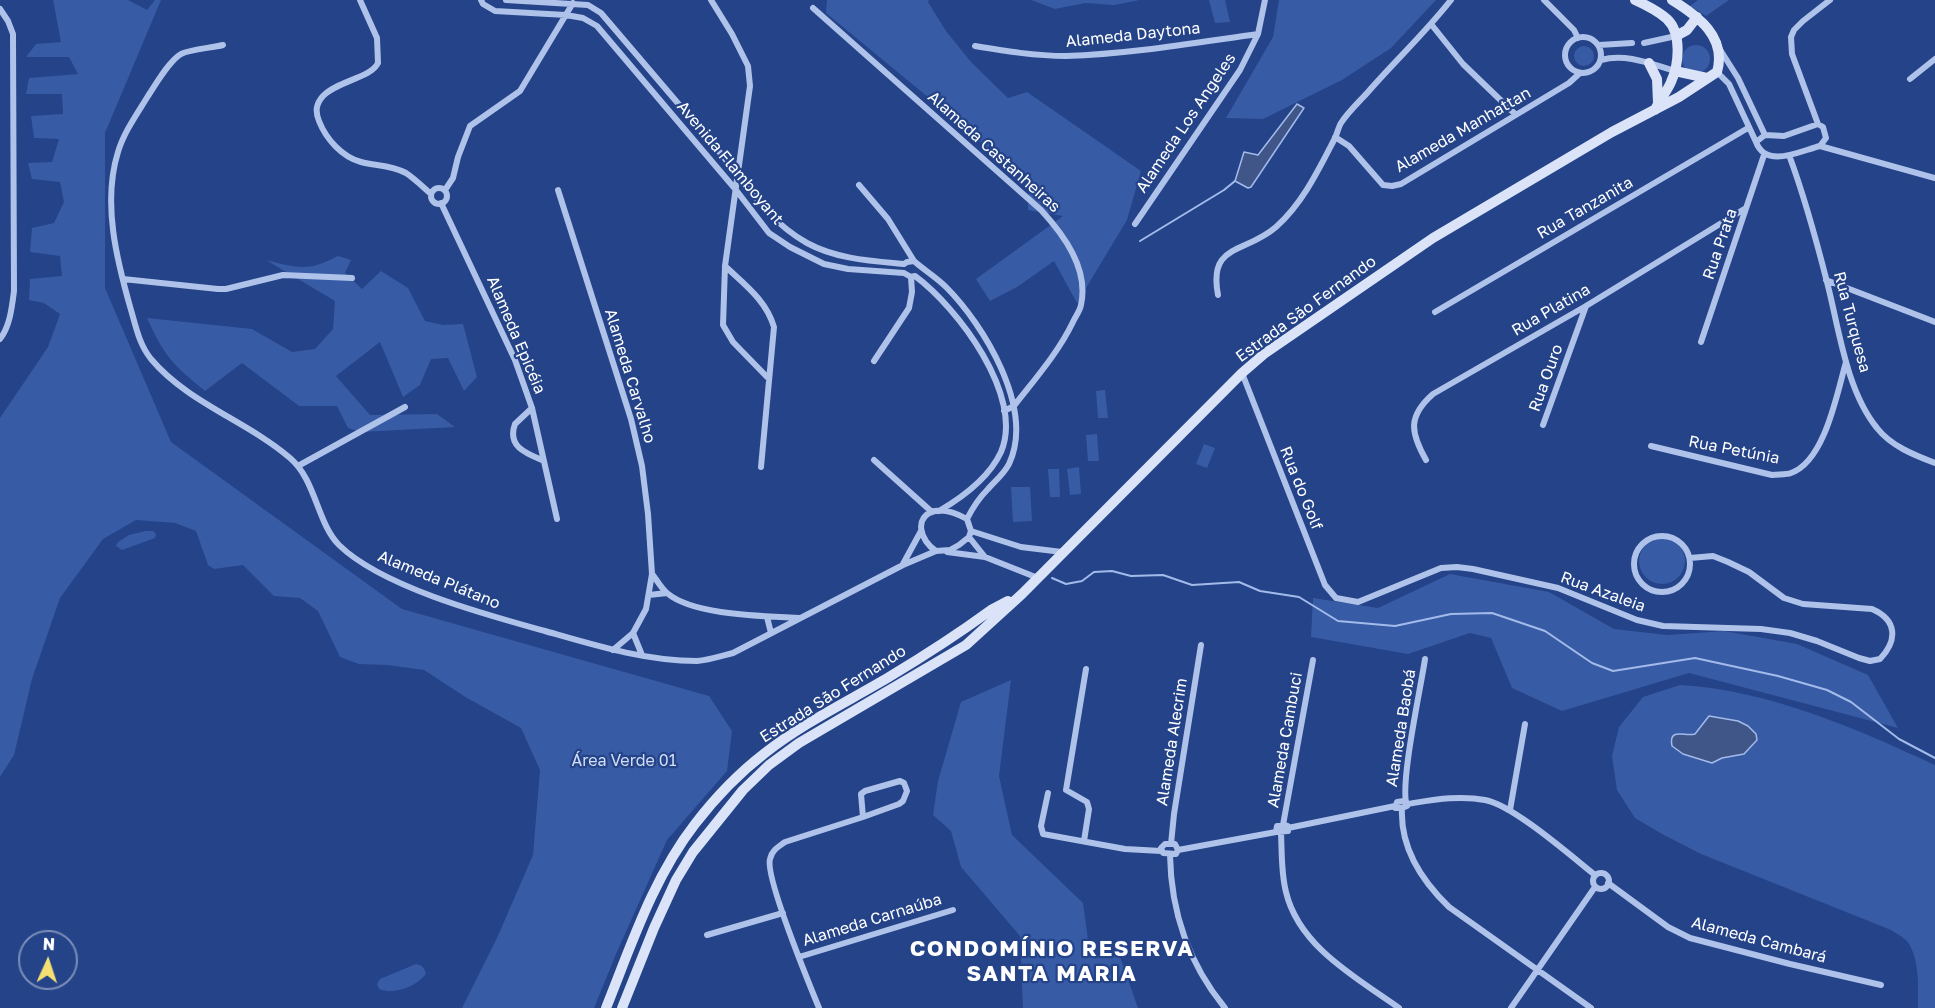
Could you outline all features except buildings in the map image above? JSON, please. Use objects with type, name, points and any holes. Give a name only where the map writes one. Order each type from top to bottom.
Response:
[{"type":"main road","points":[[1635,0],[1648,5],[1669,20],[1676,36],[1677,57],[1672,82],[1656,106]]},
{"type":"main road","points":[[1672,0],[1697,17],[1711,32],[1717,45],[1719,63],[1717,72]]},
{"type":"main road","points":[[1676,36],[1687,30],[1697,17]]},
{"type":"main road","points":[[1649,63],[1656,80],[1656,106]]},
{"type":"main road","points":[[1675,71],[1707,78]]},
{"type":"main road","name":"Estrada São Fernando","points":[[622,1008],[654,928],[676,880],[693,852],[743,790],[770,765],[799,743],[966,645],[1022,594],[1242,373],[1264,354],[1433,238],[1717,72]]},
{"type":"main road","name":"Estrada São Fernando","points":[[606,1008],[641,920],[673,857],[694,825],[741,773],[798,730],[887,678],[991,610],[1022,594]]},
{"type":"street","points":[[360,0],[377,38],[378,63],[372,71],[337,85],[327,92],[317,104],[316,114],[328,137],[347,157],[387,166],[405,173],[431,194],[433,201],[441,203],[447,198],[445,190],[453,178],[470,126],[520,91],[573,3]]},
{"type":"street","name":"Avenida Flamboyant","points":[[481,0],[488,8],[495,11],[566,15],[583,18],[597,26],[736,190],[769,233],[790,247],[824,264],[913,276],[941,298],[965,326],[990,367],[1004,411],[1005,434],[1000,453],[988,471],[960,499],[935,511]]},
{"type":"street","name":"Avenida Flamboyant","points":[[506,0],[588,5],[601,13],[721,154],[764,210],[783,228],[808,244],[855,259],[916,264]]},
{"type":"street","points":[[711,0],[748,66],[750,86],[725,266],[723,325],[733,342],[769,379]]},
{"type":"street","name":"Alameda Los Angeles","points":[[1135,224],[1240,70],[1258,34],[1265,0]]},
{"type":"street","points":[[1218,295],[1215,278],[1219,263],[1233,251],[1264,236],[1288,214],[1301,199],[1341,123],[1451,0]]},
{"type":"street","points":[[1544,0],[1574,30],[1578,38]]},
{"type":"street","points":[[1820,146],[1826,138],[1823,127],[1818,124],[1791,46],[1794,30],[1830,0]]},
{"type":"street","name":"Alameda Castanheiras","points":[[813,8],[1041,210],[1061,232],[1075,257],[1081,282],[1081,305],[1062,344],[1014,406]]},
{"type":"street","points":[[0,9],[13,34],[14,291],[12,309],[5,333],[0,339]]},
{"type":"street","points":[[1431,24],[1463,64],[1515,114]]},
{"type":"street","name":"Alameda Daytona","points":[[975,46],[1030,54],[1064,56],[1106,54],[1258,34]]},
{"type":"street","points":[[1644,43],[1676,36]]},
{"type":"street","points":[[1578,38],[1590,38],[1599,45],[1601,60],[1591,72],[1580,73],[1569,67],[1565,56],[1568,45],[1578,38]]},
{"type":"street","points":[[1599,45],[1632,44]]},
{"type":"street","name":"Alameda Plátano","points":[[223,45],[181,54],[165,71],[130,125],[118,152],[112,189],[114,243],[139,340],[151,359],[189,392],[269,443],[298,466],[337,543],[364,564],[412,588],[500,619],[613,650],[675,660],[709,660],[733,653],[903,565],[938,551]]},
{"type":"street","points":[[1717,45],[1738,78],[1765,135]]},
{"type":"street","points":[[1601,60],[1621,57],[1675,71]]},
{"type":"street","points":[[1910,79],[1935,59]]},
{"type":"street","points":[[1717,72],[1729,84],[1748,128],[1764,155],[1774,157],[1789,155],[1820,146],[1935,178]]},
{"type":"street","name":"Alameda Manhattan","points":[[1335,137],[1349,146],[1383,184],[1392,186],[1401,184],[1569,83],[1580,73]]},
{"type":"street","points":[[1729,84],[1738,78]]},
{"type":"street","points":[[1756,142],[1765,135],[1784,136],[1818,124]]},
{"type":"street","name":"Rua Tanzanita","points":[[1435,312],[1748,128]]},
{"type":"street","points":[[712,162],[721,154]]},
{"type":"street","name":"Rua Prata","points":[[1701,342],[1764,155]]},
{"type":"street","name":"Rua Turquesa","points":[[1789,155],[1826,280],[1846,362],[1864,406],[1877,428],[1894,444],[1935,463]]},
{"type":"street","points":[[859,185],[888,219],[919,270],[913,276],[909,308],[874,361]]},
{"type":"street","points":[[431,194],[437,188],[445,190]]},
{"type":"street","name":"Alameda Carvalho","points":[[558,190],[631,419],[643,476],[652,574],[649,595],[641,621],[633,633]]},
{"type":"street","name":"Alameda Epicéia","points":[[441,203],[515,360],[532,408],[557,519]]},
{"type":"street","name":"Rua Platina","points":[[1426,460],[1414,435],[1416,413],[1433,394],[1586,306],[1746,208]]},
{"type":"street","points":[[904,264],[904,273]]},
{"type":"street","points":[[916,264],[946,286],[982,333],[1000,364],[1014,406],[1015,437],[1010,463],[974,505],[967,519],[970,534],[985,557]]},
{"type":"street","points":[[725,266],[763,303],[774,327],[761,467]]},
{"type":"street","points":[[123,279],[226,289],[283,275],[352,278]]},
{"type":"street","points":[[1826,280],[1935,322]]},
{"type":"street","name":"Rua Ouro","points":[[1543,425],[1586,306]]},
{"type":"street","name":"Rua Petúnia","points":[[1651,446],[1772,475],[1791,473],[1803,466],[1815,453],[1826,428],[1846,362]]},
{"type":"street","name":"Rua do Golf","points":[[1242,373],[1325,585],[1336,598],[1348,602]]},
{"type":"street","points":[[1004,411],[1014,406]]},
{"type":"street","points":[[298,466],[405,407]]},
{"type":"street","points":[[532,408],[515,424],[513,439],[521,451],[542,460]]},
{"type":"street","points":[[874,460],[935,511],[953,513],[967,519]]},
{"type":"street","points":[[903,565],[921,531],[924,519],[935,511]]},
{"type":"street","points":[[921,531],[927,546],[938,551],[985,557],[1038,578]]},
{"type":"street","points":[[970,534],[1022,547],[1062,552]]},
{"type":"street","points":[[938,551],[959,545],[970,534]]},
{"type":"street","points":[[1663,536],[1680,542],[1690,558],[1687,576],[1674,589],[1665,591],[1656,591],[1640,582],[1634,565],[1639,547],[1654,537],[1663,536]]},
{"type":"street","name":"Rua Azaleia","points":[[1348,602],[1358,602],[1441,568],[1457,567],[1514,577],[1558,588],[1637,620],[1663,626],[1751,629],[1790,633],[1870,661],[1880,659],[1890,646],[1893,636],[1892,628],[1882,614],[1872,609],[1803,604],[1784,598],[1749,572],[1728,562],[1713,556],[1690,558]]},
{"type":"street","points":[[652,574],[667,593],[689,605],[709,610],[767,617],[800,618]]},
{"type":"street","points":[[649,595],[667,593]]},
{"type":"street","points":[[767,617],[771,633]]},
{"type":"street","points":[[613,650],[633,633],[642,655]]},
{"type":"street","name":"Alameda Alecrim","points":[[1170,844],[1201,645]]},
{"type":"street","name":"Alameda Baobá","points":[[1425,659],[1402,805],[1402,825],[1406,842],[1421,874],[1432,890],[1449,907],[1591,1008]]},
{"type":"street","name":"Alameda Cambuci","points":[[1285,826],[1313,660]]},
{"type":"street","points":[[1084,842],[1088,802],[1066,790],[1086,669]]},
{"type":"street","points":[[1510,810],[1524,724]]},
{"type":"street","points":[[819,1008],[783,913],[769,867],[770,857],[775,848],[785,842],[863,817],[899,804],[903,801],[907,791],[904,783],[895,782],[861,794],[863,817]]},
{"type":"street","points":[[1048,793],[1041,826],[1043,834],[1125,849],[1161,851],[1170,855],[1176,854],[1178,850],[1279,832]]},
{"type":"street","points":[[1399,1008],[1332,959],[1309,937],[1286,895],[1277,826],[1440,799],[1488,800],[1510,810],[1595,874],[1606,874],[1608,883],[1603,888],[1595,887]]},
{"type":"street","points":[[1161,851],[1165,844],[1175,844],[1178,850]]},
{"type":"street","points":[[1170,855],[1170,879],[1188,949],[1202,977],[1225,1008]]},
{"type":"street","points":[[1511,1008],[1595,887],[1593,879],[1595,874]]},
{"type":"street","name":"Alameda Cambará","points":[[1608,883],[1668,927],[1690,938],[1779,962],[1881,985]]},
{"type":"street","name":"Alameda Carnaúba","points":[[800,957],[953,910]]},
{"type":"street","points":[[707,935],[783,913]]},
{"type":"green space","name":"Área Verde 01","points":[[53,0],[128,0],[147,10],[155,0],[161,0],[105,133],[105,288],[171,442],[402,609],[709,696],[732,731],[727,771],[667,840],[594,1008],[462,1008],[497,938],[533,855],[540,770],[521,728],[467,698],[424,670],[359,664],[340,657],[318,611],[300,598],[274,596],[243,565],[214,569],[208,565],[196,531],[175,523],[136,520],[103,539],[60,598],[32,679],[14,755],[0,777],[0,418],[48,347],[60,314],[44,303],[29,300],[30,279],[62,276],[60,256],[30,252],[32,228],[54,223],[64,202],[60,182],[32,179],[28,163],[52,162],[59,139],[34,138],[31,116],[63,114],[62,94],[26,94],[29,78],[78,74],[69,57],[26,57],[36,44],[61,42]]},
{"type":"green space","points":[[827,0],[929,0],[928,2],[946,31],[971,62],[1008,98],[1027,92],[1141,171],[1127,220],[1077,303],[1054,261],[1017,287],[990,301],[976,279],[1063,216],[1028,210],[1029,186],[963,126],[826,13]]},
{"type":"green space","points":[[1031,0],[1140,0],[1114,5],[1085,3],[1055,9]]},
{"type":"green space","points":[[1209,0],[1225,0],[1230,22],[1215,23]]},
{"type":"green space","points":[[1279,0],[1436,0],[1391,48],[1342,80],[1263,119],[1226,118],[1273,37]]},
{"type":"green space","points":[[1698,0],[1729,0],[1706,16],[1690,6]]},
{"type":"green space","points":[[1696,45],[1706,49],[1710,59],[1706,69],[1696,73],[1686,69],[1682,59],[1686,49]]},
{"type":"green space","points":[[1584,46],[1591,49],[1594,56],[1591,63],[1584,66],[1577,63],[1574,56],[1577,49]]},
{"type":"green space","points":[[338,256],[351,260],[345,273],[362,289],[381,271],[408,288],[425,321],[443,325],[463,324],[477,377],[464,391],[448,358],[431,359],[420,385],[403,397],[380,342],[336,376],[370,415],[437,414],[455,427],[361,432],[348,428],[337,406],[299,406],[242,363],[205,391],[170,359],[147,318],[252,329],[292,352],[315,349],[333,329],[335,301],[266,260],[302,267],[328,261]]},
{"type":"green space","points":[[1105,390],[1108,418],[1098,418],[1096,391]]},
{"type":"green space","points":[[1097,434],[1099,461],[1088,461],[1086,435]]},
{"type":"green space","points":[[1204,444],[1215,448],[1207,468],[1196,464]]},
{"type":"green space","points":[[1079,467],[1081,494],[1070,495],[1067,469]]},
{"type":"green space","points":[[1048,469],[1059,469],[1060,497],[1050,497]]},
{"type":"green space","points":[[1011,487],[1030,487],[1032,521],[1013,522]]},
{"type":"green space","points":[[153,531],[156,534],[155,538],[122,550],[116,546],[129,535]]},
{"type":"green space","points":[[1662,538],[1671,539],[1679,544],[1684,552],[1684,570],[1679,578],[1671,583],[1662,584],[1653,583],[1645,578],[1640,570],[1639,561],[1640,552],[1645,544],[1653,539]]},
{"type":"green space","points":[[1450,574],[1549,592],[1614,629],[1667,635],[1724,631],[1797,644],[1868,675],[1898,728],[1689,673],[1562,711],[1512,688],[1491,638],[1470,633],[1408,654],[1311,637],[1313,598],[1378,608]]},
{"type":"green space","points":[[1011,680],[999,776],[1012,835],[1083,903],[1090,954],[1120,957],[1138,1008],[1023,1008],[1020,936],[961,867],[951,831],[933,815],[938,781],[961,702]]},
{"type":"green space","points":[[1680,685],[1746,694],[1810,713],[1935,765],[1935,1008],[1918,1008],[1914,956],[1907,941],[1891,930],[1701,854],[1635,818],[1617,790],[1612,756],[1619,727],[1643,697]]},
{"type":"green space","points":[[416,964],[423,967],[426,974],[417,983],[398,990],[379,989],[377,984],[380,979]]},
{"type":"shaded area","points":[[1297,104],[1304,108],[1251,187],[1248,188],[1235,181],[1244,152],[1258,155]]},
{"type":"shaded area","points":[[1709,716],[1738,721],[1748,726],[1756,734],[1757,740],[1744,754],[1722,758],[1712,763],[1683,754],[1672,746],[1672,737],[1678,734],[1695,734]]},
{"type":"waterway","points":[[1140,241],[1235,181]]},
{"type":"waterway","points":[[1052,578],[1066,584],[1082,581],[1094,572],[1112,571],[1131,576],[1163,575],[1192,585],[1239,582],[1260,591],[1299,597],[1338,621],[1395,626],[1451,614],[1492,613],[1545,631],[1592,663],[1613,671],[1695,658],[1778,676],[1827,690],[1851,702],[1899,739],[1935,758]]},
{"type":"district","name":"CONDOMÍNIO RESERVA SANTA MARIA","points":[[1052,962]]}]
